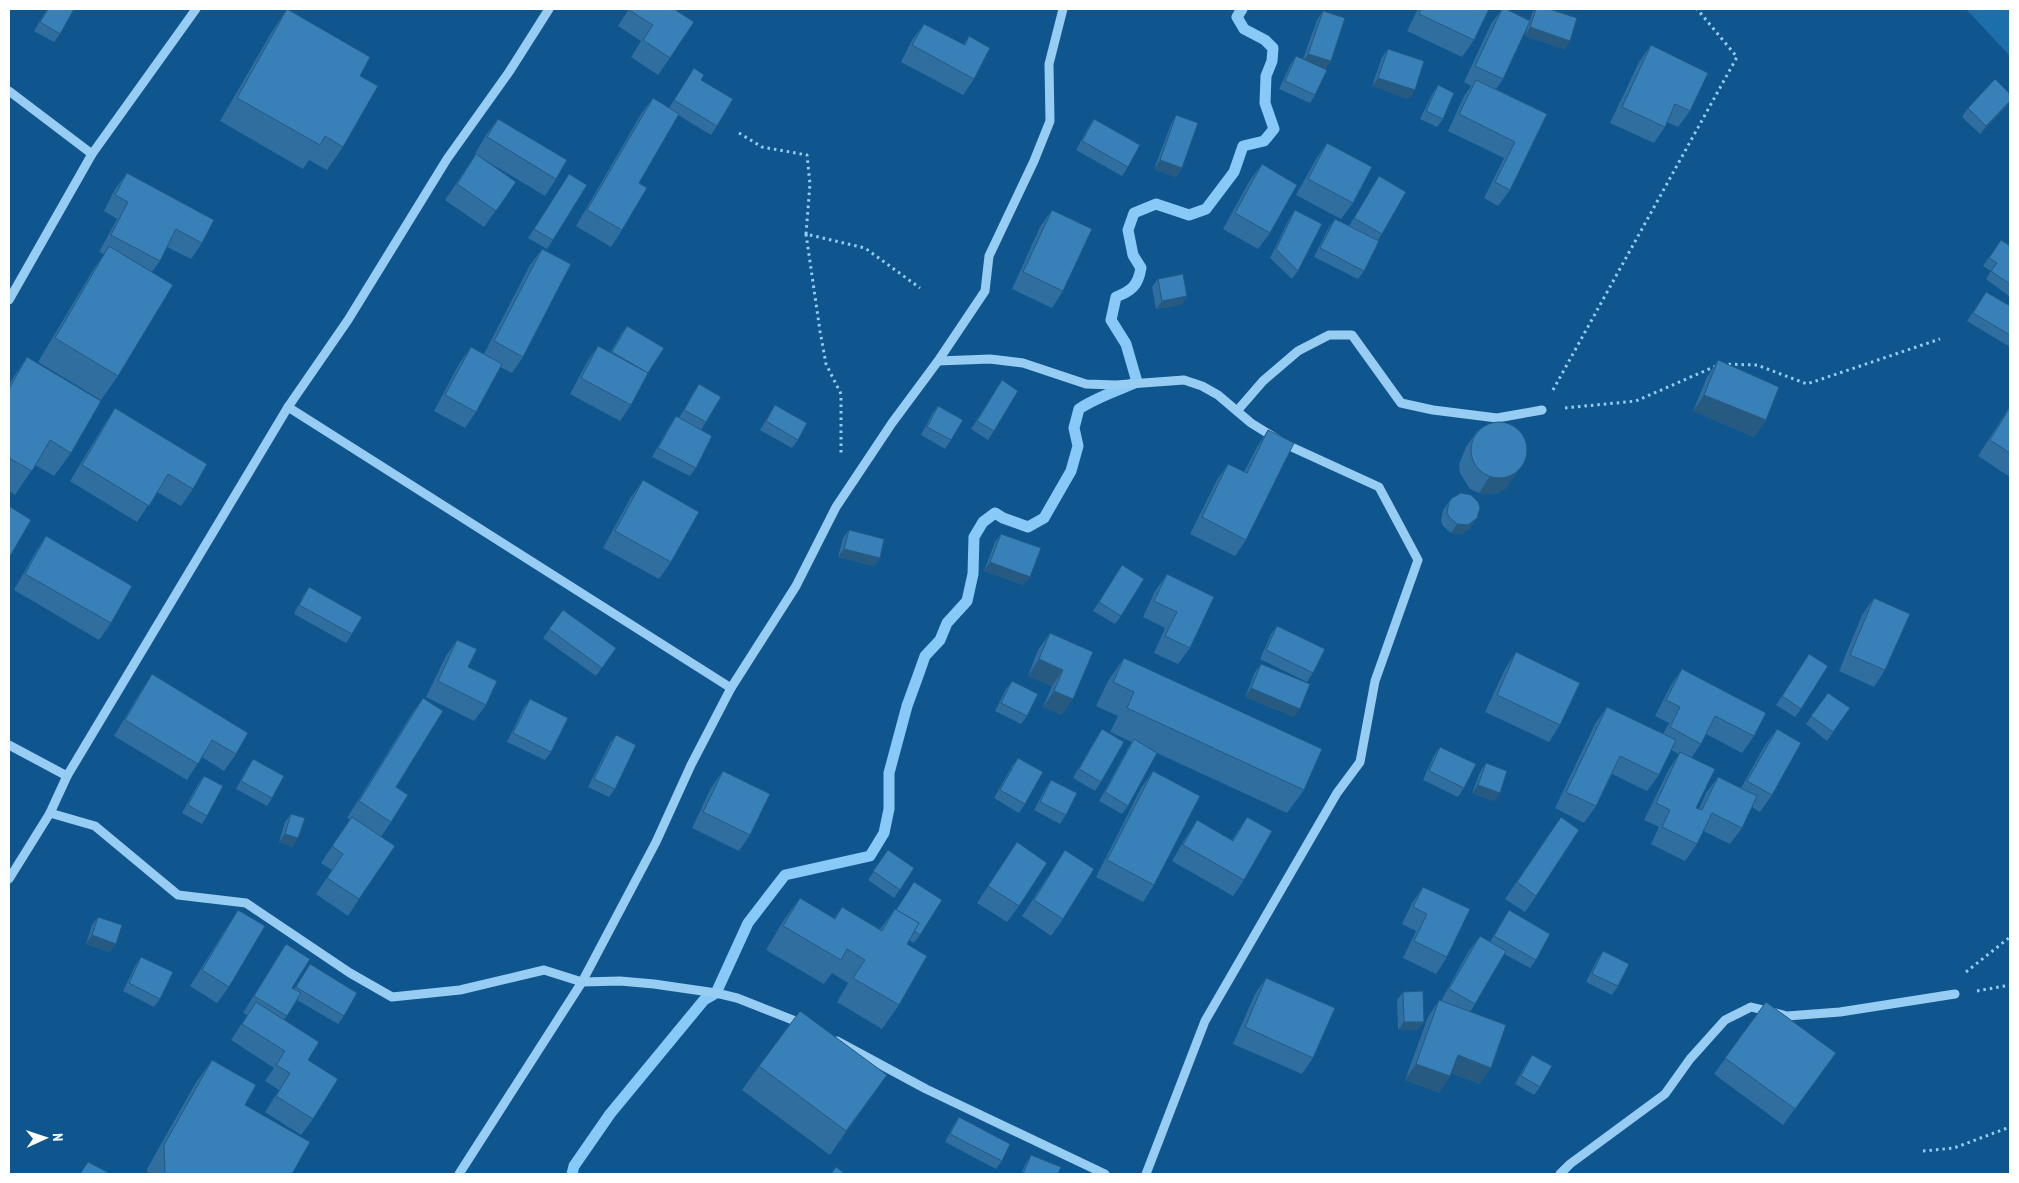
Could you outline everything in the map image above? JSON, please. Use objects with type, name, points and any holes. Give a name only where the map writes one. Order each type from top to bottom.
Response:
[{"type":"street","points":[[9,300],[92,154],[196,9]]},
{"type":"street","points":[[9,879],[50,813],[67,776],[288,407],[348,320],[447,159],[509,72],[549,9]]},
{"type":"street","points":[[459,1174],[582,982],[656,842],[732,688],[796,586],[836,507],[892,423],[938,361],[985,291],[989,256],[1034,161],[1050,121],[1048,64],[1063,9]]},
{"type":"street","points":[[9,91],[92,154]]},
{"type":"street","points":[[1237,410],[1263,381],[1298,351],[1329,335],[1352,335],[1401,402],[1433,410],[1497,418],[1542,410]]},
{"type":"street","points":[[938,361],[990,358],[1023,363],[1086,384],[1116,385],[1184,380],[1202,386],[1218,395],[1251,423],[1284,444],[1380,487],[1418,560],[1375,682],[1360,762],[1337,793],[1205,1021],[1146,1174]]},
{"type":"street","points":[[288,407],[732,688]]},
{"type":"street","points":[[9,745],[67,776]]},
{"type":"street","points":[[50,813],[95,826],[178,894],[246,903],[350,973],[392,997],[460,990],[544,970],[582,982],[620,981],[646,983],[716,993],[737,998],[808,1026]]},
{"type":"street","points":[[1560,1174],[1570,1164],[1665,1094],[1690,1059],[1725,1020],[1751,1007],[1787,1016],[1840,1012],[1955,994]]},
{"type":"street","points":[[832,1038],[926,1089],[1105,1174]]},
{"type":"path","points":[[1542,410],[1737,57],[1697,9]]},
{"type":"path","points":[[739,133],[762,147],[807,155],[810,184],[806,234],[826,364],[841,394],[842,458]]},
{"type":"path","points":[[806,234],[865,248],[920,288]]},
{"type":"path","points":[[1542,410],[1636,400],[1723,363],[1757,365],[1807,384],[1940,339]]},
{"type":"path","points":[[1935,997],[2010,937]]},
{"type":"path","points":[[1955,994],[2010,985]]},
{"type":"path","points":[[1922,1151],[1954,1148],[2010,1127]]},
{"type":"shaded area","points":[[1966,9],[2010,9],[2010,56]]},
{"type":"building","points":[[48,9],[74,9],[60,34],[40,22]]},
{"type":"building","points":[[287,9],[370,57],[360,76],[378,86],[343,147],[325,136],[320,145],[237,98]]},
{"type":"building","points":[[630,9],[674,9],[694,22],[670,58],[643,40],[653,25]]},
{"type":"building","points":[[1421,9],[1489,9],[1474,40],[1419,14]]},
{"type":"building","points":[[1502,9],[1506,9],[1530,21],[1503,79],[1475,66]]},
{"type":"building","points":[[1536,9],[1549,9],[1577,18],[1570,41],[1530,27]]},
{"type":"building","points":[[1323,11],[1345,18],[1331,61],[1308,54]]},
{"type":"building","points":[[924,24],[965,45],[969,36],[990,48],[974,79],[912,45]]},
{"type":"building","points":[[1651,45],[1708,73],[1690,111],[1675,104],[1665,127],[1622,107]]},
{"type":"building","points":[[1388,49],[1424,61],[1415,90],[1378,78]]},
{"type":"building","points":[[1296,56],[1327,70],[1315,95],[1285,81]]},
{"type":"building","points":[[694,68],[704,75],[701,80],[733,99],[717,126],[674,100]]},
{"type":"building","points":[[1995,79],[2010,94],[2010,101],[1986,126],[1968,108]]},
{"type":"building","points":[[1476,80],[1547,114],[1510,190],[1495,182],[1515,142],[1459,114]]},
{"type":"building","points":[[1438,85],[1454,93],[1443,119],[1426,111]]},
{"type":"building","points":[[653,98],[679,114],[639,183],[647,188],[622,230],[587,210]]},
{"type":"building","points":[[1176,115],[1198,123],[1182,168],[1160,160]]},
{"type":"building","points":[[498,119],[567,160],[556,179],[487,137]]},
{"type":"building","points":[[1094,119],[1140,145],[1128,167],[1082,141]]},
{"type":"building","points":[[1327,143],[1372,167],[1353,203],[1308,179]]},
{"type":"building","points":[[476,154],[516,182],[496,211],[457,184]]},
{"type":"building","points":[[1262,164],[1297,185],[1270,233],[1235,213]]},
{"type":"building","points":[[127,173],[214,220],[202,243],[176,229],[160,261],[111,235],[128,202],[115,195]]},
{"type":"building","points":[[569,174],[587,185],[553,240],[534,229]]},
{"type":"building","points":[[1379,176],[1406,192],[1382,234],[1354,218]]},
{"type":"building","points":[[1052,210],[1092,229],[1063,291],[1023,272]]},
{"type":"building","points":[[1295,210],[1322,224],[1298,271],[1276,249]]},
{"type":"building","points":[[1335,219],[1379,241],[1364,271],[1320,248]]},
{"type":"building","points":[[2001,240],[2010,246],[2010,284],[1991,271],[1997,263],[1989,258]]},
{"type":"building","points":[[109,246],[173,285],[118,376],[55,338]]},
{"type":"building","points":[[542,249],[571,264],[523,357],[494,341]]},
{"type":"building","points":[[1183,274],[1187,296],[1162,301],[1158,279]]},
{"type":"building","points":[[1986,292],[2010,306],[2010,335],[1973,313]]},
{"type":"building","points":[[627,326],[664,348],[648,373],[612,352]]},
{"type":"building","points":[[598,346],[648,373],[631,405],[581,378]]},
{"type":"building","points":[[471,347],[502,364],[476,412],[445,395]]},
{"type":"building","points":[[27,357],[101,401],[71,453],[50,440],[32,471],[9,458],[9,389]]},
{"type":"building","points":[[1718,360],[1779,387],[1766,420],[1704,395]]},
{"type":"building","points":[[1002,380],[1018,391],[994,431],[977,421]]},
{"type":"building","points":[[699,384],[721,397],[706,422],[684,410]]},
{"type":"building","points":[[775,405],[807,423],[798,440],[766,421]]},
{"type":"building","points":[[938,406],[963,420],[951,440],[927,427]]},
{"type":"building","points":[[2010,407],[2010,453],[1990,440]]},
{"type":"building","points":[[115,408],[207,464],[193,489],[168,474],[149,506],[82,465]]},
{"type":"building","points":[[676,416],[712,436],[696,468],[658,448]]},
{"type":"building","points":[[1499,422],[1510,424],[1519,430],[1525,439],[1527,450],[1525,461],[1519,470],[1510,476],[1499,478],[1488,476],[1479,470],[1473,461],[1471,450],[1473,439],[1479,430],[1488,424]]},
{"type":"building","points":[[1268,430],[1294,443],[1246,540],[1202,517],[1228,464],[1247,473]]},
{"type":"building","points":[[643,480],[699,512],[671,562],[615,531]]},
{"type":"building","points":[[1461,493],[1471,495],[1478,502],[1480,508],[1477,518],[1468,525],[1457,524],[1449,517],[1447,512],[1449,502]]},
{"type":"building","points":[[9,506],[31,520],[9,558]]},
{"type":"building","points":[[849,530],[884,539],[880,558],[844,549]]},
{"type":"building","points":[[1001,534],[1041,548],[1030,577],[990,562]]},
{"type":"building","points":[[46,536],[132,586],[111,623],[25,574]]},
{"type":"building","points":[[1122,565],[1144,579],[1121,616],[1099,602]]},
{"type":"building","points":[[1167,574],[1214,597],[1190,648],[1165,636],[1177,612],[1154,601]]},
{"type":"building","points":[[309,587],[362,617],[352,634],[299,605]]},
{"type":"building","points":[[1874,598],[1910,614],[1885,670],[1850,655]]},
{"type":"building","points":[[563,610],[616,648],[602,668],[549,629]]},
{"type":"building","points":[[1277,626],[1325,649],[1313,673],[1266,650]]},
{"type":"building","points":[[1050,633],[1093,652],[1073,699],[1054,691],[1063,670],[1039,659]]},
{"type":"building","points":[[457,640],[477,649],[468,667],[497,681],[486,705],[438,681]]},
{"type":"building","points":[[1516,652],[1580,683],[1560,725],[1497,695]]},
{"type":"building","points":[[1809,654],[1828,666],[1801,709],[1782,696]]},
{"type":"building","points":[[1124,658],[1322,749],[1304,790],[1127,708],[1134,692],[1113,682]]},
{"type":"building","points":[[1261,664],[1310,684],[1300,709],[1251,688]]},
{"type":"building","points":[[1682,669],[1766,713],[1754,736],[1715,716],[1701,744],[1670,727],[1680,707],[1666,700]]},
{"type":"building","points":[[152,674],[248,733],[236,754],[212,740],[198,764],[125,720]]},
{"type":"building","points":[[1012,681],[1038,694],[1027,716],[1001,703]]},
{"type":"building","points":[[1828,693],[1850,708],[1833,732],[1811,716]]},
{"type":"building","points":[[423,698],[443,711],[396,787],[408,795],[391,822],[359,801]]},
{"type":"building","points":[[530,699],[568,718],[551,752],[513,733]]},
{"type":"building","points":[[1607,707],[1676,740],[1659,775],[1620,756],[1596,806],[1566,792]]},
{"type":"building","points":[[1102,729],[1124,742],[1101,782],[1079,769]]},
{"type":"building","points":[[1777,729],[1801,743],[1772,795],[1747,781]]},
{"type":"building","points":[[616,735],[636,745],[615,789],[594,779]]},
{"type":"building","points":[[1134,739],[1157,753],[1128,806],[1105,792]]},
{"type":"building","points":[[1440,747],[1476,764],[1464,788],[1429,771]]},
{"type":"building","points":[[1680,752],[1715,769],[1696,808],[1702,810],[1718,777],[1757,796],[1742,828],[1712,813],[1697,844],[1662,827],[1670,810],[1656,803]]},
{"type":"building","points":[[1018,758],[1043,772],[1025,804],[1000,790]]},
{"type":"building","points":[[253,759],[284,776],[272,798],[241,781]]},
{"type":"building","points":[[1486,763],[1507,771],[1500,793],[1478,785]]},
{"type":"building","points":[[723,771],[770,794],[750,835],[703,812]]},
{"type":"building","points":[[1153,771],[1200,796],[1154,885],[1107,860]]},
{"type":"building","points":[[204,776],[223,786],[207,816],[188,805]]},
{"type":"building","points":[[1051,780],[1077,793],[1066,815],[1040,802]]},
{"type":"building","points":[[291,814],[305,818],[298,838],[285,834]]},
{"type":"building","points":[[352,817],[395,846],[359,899],[327,878],[343,854],[332,846]]},
{"type":"building","points":[[1247,817],[1272,831],[1244,880],[1183,845],[1197,820],[1233,841]]},
{"type":"building","points":[[1561,817],[1579,830],[1536,896],[1517,882]]},
{"type":"building","points":[[1017,842],[1047,863],[1019,906],[988,886]]},
{"type":"building","points":[[888,850],[914,868],[900,890],[873,871]]},
{"type":"building","points":[[1065,850],[1094,869],[1063,919],[1034,900]]},
{"type":"building","points":[[914,882],[942,900],[920,935],[914,931],[919,923],[896,910]]},
{"type":"building","points":[[1423,887],[1470,909],[1447,957],[1414,941],[1427,914],[1413,907]]},
{"type":"building","points":[[800,898],[835,919],[842,907],[882,931],[895,909],[919,923],[907,944],[927,956],[899,1005],[853,978],[865,960],[847,949],[841,960],[783,926]]},
{"type":"building","points":[[238,910],[265,926],[229,987],[202,970]]},
{"type":"building","points":[[1509,910],[1550,934],[1536,960],[1494,936]]},
{"type":"building","points":[[98,917],[122,925],[116,944],[92,935]]},
{"type":"building","points":[[1480,936],[1506,951],[1475,1004],[1449,989]]},
{"type":"building","points":[[286,944],[310,959],[292,988],[301,993],[287,1016],[254,996]]},
{"type":"building","points":[[1603,951],[1629,964],[1618,986],[1592,974]]},
{"type":"building","points":[[141,957],[173,972],[160,999],[129,983]]},
{"type":"building","points":[[310,964],[357,993],[344,1016],[296,987]]},
{"type":"building","points":[[1266,978],[1335,1008],[1313,1058],[1245,1027]]},
{"type":"building","points":[[1423,991],[1424,1022],[1404,1022],[1403,992]]},
{"type":"building","points":[[1439,1000],[1506,1025],[1491,1068],[1458,1055],[1450,1076],[1416,1064]]},
{"type":"building","points":[[256,1002],[319,1042],[308,1060],[338,1079],[313,1119],[276,1096],[290,1073],[276,1065],[285,1051],[242,1024]]},
{"type":"building","points":[[1766,1002],[1836,1053],[1795,1109],[1725,1058]]},
{"type":"building","points":[[800,1011],[887,1075],[846,1131],[759,1066]]},
{"type":"building","points":[[1532,1055],[1552,1066],[1540,1087],[1521,1076]]},
{"type":"building","points":[[212,1060],[256,1085],[245,1105],[310,1142],[292,1174],[165,1174],[164,1145]]},
{"type":"building","points":[[959,1117],[1010,1144],[1002,1161],[950,1134]]},
{"type":"building","points":[[1031,1155],[1061,1167],[1058,1174],[1023,1174]]},
{"type":"building","points":[[88,1162],[109,1173],[109,1174],[80,1174]]},
{"type":"building","points":[[836,1167],[845,1174],[831,1174]]},
{"type":"waterway","points":[[572,1174],[574,1166],[610,1114],[704,1000],[716,993],[748,923],[785,875],[870,856],[884,833],[889,809],[889,773],[907,706],[925,656],[940,640],[947,623],[967,601],[973,574],[974,537],[983,522],[995,513],[1028,527],[1044,518],[1071,471],[1078,446],[1074,428],[1079,409],[1137,382],[1126,344],[1111,320],[1116,297],[1133,287],[1140,274],[1141,268],[1133,255],[1128,230],[1134,213],[1156,204],[1189,215],[1206,209],[1234,172],[1243,146],[1264,141],[1274,129],[1265,103],[1266,76],[1272,61],[1273,48],[1265,40],[1244,29],[1237,17],[1242,9]]}]
